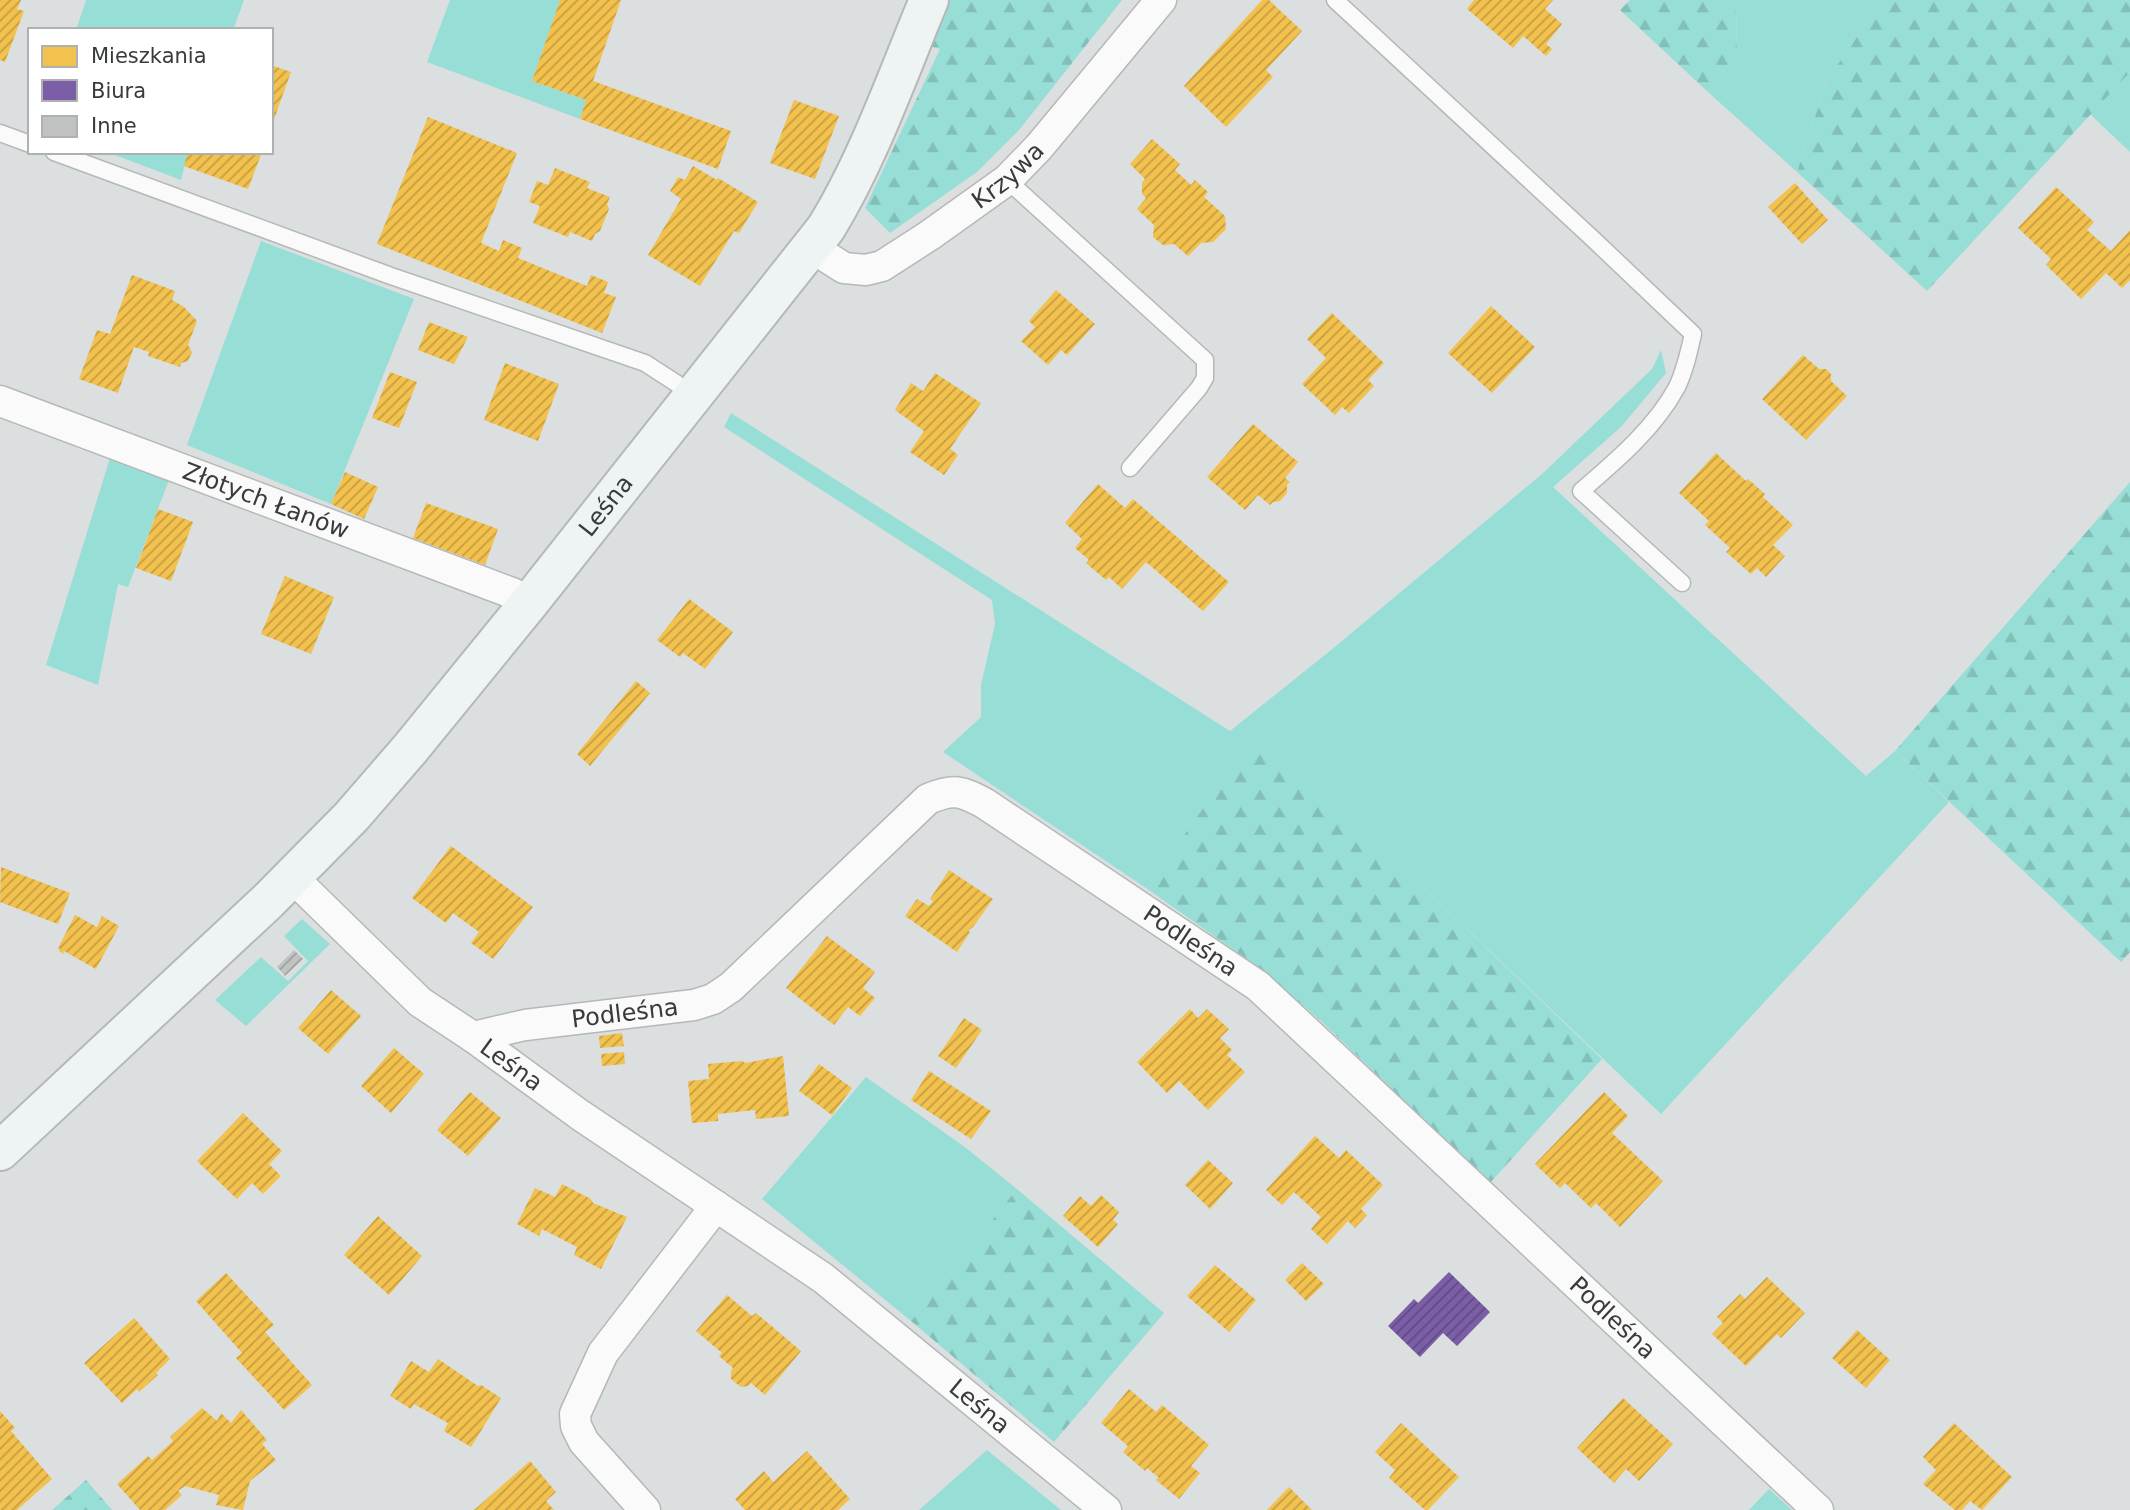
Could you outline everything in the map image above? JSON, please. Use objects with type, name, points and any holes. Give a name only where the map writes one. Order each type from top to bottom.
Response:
[{"type":"street","name":"Leśna","points":[[0,1151],[292,877],[351,817],[529,603],[811,247],[837,210],[929,0]]},
{"type":"street","name":"Krzywa","points":[[811,247],[844,268],[866,270],[882,266],[1007,180],[1079,101],[1161,0]]},
{"type":"street","name":"Złotych Łanów","points":[[0,401],[512,593],[529,603]]},
{"type":"street","name":"Podleśna","points":[[473,1037],[525,1025],[694,1005],[713,999],[731,987],[928,799],[943,793],[960,791],[984,803],[1258,986],[1818,1510]]},
{"type":"street","name":"Leśna","points":[[292,877],[419,1002],[473,1037],[580,1115],[823,1278],[1106,1510]]},
{"type":"street","points":[[645,1510],[584,1442],[576,1426],[575,1414],[603,1353],[716,1206]]},
{"type":"lane","points":[[1335,0],[1693,334],[1688,358],[1677,386],[1662,409],[1623,455],[1581,491],[1682,583]]},
{"type":"lane","points":[[0,133],[28,143]]},
{"type":"lane","points":[[59,154],[391,276],[645,363],[692,396]]},
{"type":"lane","points":[[1007,180],[1205,360],[1205,378],[1199,388],[1130,467]]},
{"type":"green space","points":[[86,0],[244,0],[234,28],[77,28]]},
{"type":"green space","points":[[450,0],[560,0],[532,81],[586,100],[580,119],[427,62]]},
{"type":"green space","points":[[948,0],[1122,0],[1019,130],[977,172],[890,233],[865,208],[940,49],[929,46]]},
{"type":"green space","points":[[1630,0],[1736,0],[1737,52],[1708,92],[1620,10]]},
{"type":"green space","points":[[1736,0],[1886,0],[1875,10],[1827,80],[1797,172],[1708,92],[1737,52]]},
{"type":"green space","points":[[1886,0],[2130,0],[2130,72],[1927,291],[1797,172],[1827,80],[1875,10]]},
{"type":"green space","points":[[2130,72],[2130,152],[2090,114]]},
{"type":"green space","points":[[112,154],[188,154],[181,180]]},
{"type":"green space","points":[[261,241],[414,299],[331,504],[187,445]]},
{"type":"green space","points":[[1661,350],[1666,373],[1621,427],[1553,487],[1866,776],[1895,751],[1949,802],[1661,1114],[1428,892],[1250,744],[1146,888],[943,752],[981,717],[981,685],[995,624],[992,600],[724,427],[731,413],[1230,731],[1542,474],[1652,369]]},
{"type":"green space","points":[[110,458],[169,480],[128,587],[118,584],[98,685],[46,665]]},
{"type":"green space","points":[[2130,482],[2130,952],[2121,962],[1895,751]]},
{"type":"green space","points":[[1250,743],[1428,892],[1602,1059],[1490,1183],[1320,1020],[1258,967],[1146,888]]},
{"type":"green space","points":[[302,919],[330,944],[246,1026],[215,1000],[261,957],[288,981],[308,961],[284,936]]},
{"type":"green space","points":[[866,1077],[966,1148],[1017,1189],[911,1321],[762,1199]]},
{"type":"green space","points":[[1017,1189],[1164,1313],[1054,1442],[911,1321]]},
{"type":"green space","points":[[987,1450],[1061,1510],[919,1510]]},
{"type":"green space","points":[[86,1480],[112,1510],[52,1510]]},
{"type":"green space","points":[[1769,1489],[1792,1510],[1749,1510]]},
{"type":"building: Mieszkania","points":[[0,0],[21,0],[17,9],[24,11],[5,62],[0,60]]},
{"type":"building: Mieszkania","points":[[560,0],[621,0],[593,81],[731,131],[718,169],[580,119],[586,100],[532,81]]},
{"type":"building: Mieszkania","points":[[1262,0],[1269,0],[1302,31],[1266,70],[1273,77],[1226,127],[1184,86]]},
{"type":"building: Mieszkania","points":[[1474,0],[1553,0],[1545,9],[1562,24],[1546,44],[1552,49],[1546,56],[1523,36],[1513,48],[1467,9]]},
{"type":"building: Mieszkania","points":[[273,66],[291,72],[273,122]]},
{"type":"building: Mieszkania","points":[[794,100],[839,116],[815,179],[770,163]]},
{"type":"building: Mieszkania","points":[[428,117],[517,153],[481,243],[499,251],[503,240],[522,248],[518,258],[587,286],[591,275],[608,282],[604,293],[616,297],[602,333],[377,244]]},
{"type":"building: Mieszkania","points":[[1152,139],[1180,164],[1175,170],[1191,185],[1195,180],[1208,192],[1204,197],[1225,216],[1226,229],[1213,242],[1201,243],[1188,256],[1174,244],[1163,245],[1153,237],[1154,225],[1137,209],[1146,198],[1142,194],[1142,183],[1145,179],[1130,164]]},
{"type":"building: Mieszkania","points":[[187,154],[261,154],[248,189],[184,166]]},
{"type":"building: Mieszkania","points":[[693,166],[758,202],[739,233],[734,231],[700,286],[648,255],[681,199],[670,191],[678,177],[685,180]]},
{"type":"building: Mieszkania","points":[[555,168],[590,182],[587,188],[610,197],[607,204],[609,209],[600,231],[592,241],[570,232],[568,237],[533,223],[540,206],[529,202],[537,181],[548,185]]},
{"type":"building: Mieszkania","points":[[1795,183],[1828,220],[1802,244],[1768,207]]},
{"type":"building: Mieszkania","points":[[2056,187],[2094,222],[2087,230],[2111,251],[2130,230],[2130,280],[2122,288],[2106,273],[2081,299],[2046,265],[2051,259],[2018,228]]},
{"type":"building: Mieszkania","points":[[132,275],[175,291],[172,300],[184,307],[197,321],[188,345],[192,352],[188,361],[181,363],[180,367],[148,356],[149,352],[134,347],[118,393],[79,379],[97,330],[110,334]]},
{"type":"building: Mieszkania","points":[[1056,290],[1095,324],[1067,355],[1061,350],[1048,365],[1021,341],[1035,327],[1029,321]]},
{"type":"building: Mieszkania","points":[[1491,306],[1535,347],[1492,393],[1448,353]]},
{"type":"building: Mieszkania","points":[[1332,313],[1384,363],[1368,380],[1374,386],[1349,413],[1342,407],[1335,415],[1302,384],[1326,358],[1307,339]]},
{"type":"building: Mieszkania","points":[[429,322],[468,337],[454,364],[418,350]]},
{"type":"building: Mieszkania","points":[[1803,355],[1819,369],[1826,369],[1831,374],[1831,381],[1847,396],[1806,440],[1762,399]]},
{"type":"building: Mieszkania","points":[[505,363],[559,384],[538,441],[484,420]]},
{"type":"building: Mieszkania","points":[[390,372],[417,382],[399,428],[372,418]]},
{"type":"building: Mieszkania","points":[[935,373],[981,403],[950,449],[958,455],[944,475],[910,452],[924,431],[895,410],[911,383],[923,391]]},
{"type":"building: Mieszkania","points":[[1253,424],[1298,462],[1285,478],[1290,482],[1287,485],[1287,493],[1280,501],[1270,505],[1258,495],[1245,510],[1207,477]]},
{"type":"building: Mieszkania","points":[[1716,453],[1746,481],[1748,479],[1765,494],[1763,497],[1793,525],[1773,545],[1785,556],[1766,577],[1757,568],[1751,574],[1726,552],[1730,548],[1705,525],[1709,521],[1679,493]]},
{"type":"building: Mieszkania","points":[[345,472],[378,487],[364,519],[331,504]]},
{"type":"building: Mieszkania","points":[[1098,484],[1125,508],[1133,499],[1229,582],[1203,611],[1146,562],[1122,589],[1109,577],[1106,580],[1086,563],[1089,560],[1075,548],[1082,539],[1065,523]]},
{"type":"building: Mieszkania","points":[[426,503],[498,529],[485,565],[413,538]]},
{"type":"building: Mieszkania","points":[[158,509],[193,522],[171,581],[136,568]]},
{"type":"building: Mieszkania","points":[[285,576],[334,597],[311,654],[261,634]]},
{"type":"building: Mieszkania","points":[[689,599],[733,632],[705,669],[683,653],[680,657],[657,640]]},
{"type":"building: Mieszkania","points":[[636,681],[650,693],[590,766],[577,754]]},
{"type":"building: Mieszkania","points":[[451,846],[533,907],[493,959],[471,943],[479,932],[453,913],[446,923],[412,898]]},
{"type":"building: Mieszkania","points":[[1,867],[70,893],[58,924],[0,902]]},
{"type":"building: Mieszkania","points":[[949,870],[993,899],[968,931],[970,932],[957,952],[905,916],[917,899],[929,906],[933,901],[930,899]]},
{"type":"building: Mieszkania","points":[[75,915],[97,927],[102,916],[119,926],[96,969],[64,951],[63,954],[59,951],[58,948]]},
{"type":"building: Mieszkania","points":[[827,936],[875,972],[863,988],[875,998],[860,1016],[848,1007],[834,1025],[786,988]]},
{"type":"building: Mieszkania","points":[[331,990],[361,1016],[328,1054],[298,1028]]},
{"type":"building: Mieszkania","points":[[1190,1009],[1198,1018],[1207,1009],[1229,1029],[1220,1038],[1232,1050],[1227,1055],[1245,1072],[1208,1110],[1179,1081],[1167,1093],[1137,1062]]},
{"type":"building: Mieszkania","points":[[964,1018],[982,1030],[956,1068],[938,1056]]},
{"type":"building: Mieszkania","points":[[622,1033],[624,1046],[600,1048],[599,1036]]},
{"type":"building: Mieszkania","points":[[394,1048],[424,1074],[391,1113],[361,1086]]},
{"type":"building: Mieszkania","points":[[624,1052],[625,1064],[602,1066],[601,1054]]},
{"type":"building: Mieszkania","points":[[783,1056],[789,1116],[756,1119],[755,1110],[718,1114],[718,1121],[692,1123],[688,1081],[709,1079],[708,1064],[745,1063]]},
{"type":"building: Mieszkania","points":[[819,1064],[852,1088],[832,1115],[799,1091]]},
{"type":"building: Mieszkania","points":[[929,1071],[991,1111],[971,1139],[911,1100]]},
{"type":"building: Mieszkania","points":[[470,1092],[501,1118],[468,1156],[437,1130]]},
{"type":"building: Mieszkania","points":[[1604,1092],[1628,1116],[1612,1133],[1663,1181],[1620,1227],[1596,1203],[1591,1208],[1565,1183],[1560,1188],[1535,1164]]},
{"type":"building: Mieszkania","points":[[243,1113],[282,1151],[269,1164],[281,1176],[263,1194],[252,1183],[237,1199],[197,1161]]},
{"type":"building: Mieszkania","points":[[1315,1136],[1339,1158],[1346,1150],[1383,1185],[1361,1209],[1367,1215],[1355,1228],[1348,1221],[1327,1244],[1311,1229],[1321,1217],[1294,1192],[1282,1205],[1266,1190]]},
{"type":"building: Mieszkania","points":[[1208,1160],[1233,1183],[1210,1209],[1185,1185]]},
{"type":"building: Mieszkania","points":[[562,1184],[591,1199],[593,1203],[627,1217],[601,1269],[574,1255],[577,1247],[542,1229],[539,1236],[517,1224],[535,1188],[555,1197]]},
{"type":"building: Mieszkania","points":[[1101,1195],[1119,1212],[1113,1220],[1118,1224],[1098,1247],[1063,1216],[1080,1196],[1091,1206]]},
{"type":"building: Mieszkania","points":[[378,1216],[422,1256],[389,1295],[344,1255]]},
{"type":"building: Mieszkania","points":[[1302,1263],[1324,1284],[1306,1301],[1285,1280]]},
{"type":"building: Mieszkania","points":[[1215,1265],[1256,1300],[1229,1332],[1187,1296]]},
{"type":"building: Mieszkania","points":[[226,1273],[274,1325],[265,1332],[312,1385],[284,1410],[236,1358],[242,1353],[196,1301]]},
{"type":"building: Mieszkania","points":[[1767,1277],[1805,1313],[1781,1338],[1777,1334],[1746,1366],[1712,1334],[1723,1323],[1717,1317],[1740,1294],[1745,1299]]},
{"type":"building: Mieszkania","points":[[727,1295],[752,1316],[756,1313],[801,1351],[765,1395],[751,1383],[741,1387],[731,1379],[733,1368],[719,1356],[722,1353],[696,1331]]},
{"type":"building: Mieszkania","points":[[134,1318],[170,1359],[156,1373],[158,1375],[122,1403],[84,1363]]},
{"type":"building: Mieszkania","points":[[1857,1330],[1890,1360],[1866,1388],[1832,1358]]},
{"type":"building: Mieszkania","points":[[438,1359],[501,1398],[471,1447],[444,1431],[448,1423],[414,1404],[411,1409],[390,1396],[411,1361],[429,1372]]},
{"type":"building: Mieszkania","points":[[1129,1389],[1156,1412],[1162,1405],[1209,1445],[1191,1466],[1200,1473],[1179,1499],[1156,1480],[1159,1478],[1147,1468],[1145,1471],[1123,1452],[1128,1446],[1101,1423]]},
{"type":"building: Mieszkania","points":[[1623,1398],[1673,1444],[1639,1481],[1626,1469],[1614,1483],[1577,1448]]},
{"type":"building: Mieszkania","points":[[202,1408],[217,1421],[221,1413],[231,1423],[241,1410],[267,1440],[262,1444],[276,1460],[250,1481],[243,1510],[216,1505],[219,1495],[185,1486],[178,1491],[182,1495],[165,1510],[140,1510],[117,1484],[148,1456],[152,1460],[173,1441],[170,1437]]},
{"type":"building: Mieszkania","points":[[0,1411],[15,1428],[11,1431],[52,1479],[17,1510],[0,1510]]},
{"type":"building: Mieszkania","points":[[1401,1423],[1459,1477],[1428,1510],[1389,1478],[1395,1470],[1375,1452]]},
{"type":"building: Mieszkania","points":[[1954,1423],[2012,1477],[1982,1510],[1970,1501],[1962,1510],[1955,1510],[1923,1484],[1936,1470],[1923,1457]]},
{"type":"building: Mieszkania","points":[[807,1451],[850,1499],[838,1510],[745,1510],[735,1499],[764,1471],[773,1482]]},
{"type":"building: Mieszkania","points":[[530,1461],[556,1492],[546,1501],[554,1510],[474,1510]]},
{"type":"building: Mieszkania","points":[[1289,1487],[1312,1510],[1267,1510]]},
{"type":"building: Biura","points":[[1449,1272],[1490,1312],[1457,1346],[1443,1333],[1420,1357],[1388,1326],[1414,1299],[1418,1303]]},
{"type":"building: Inne","points":[[294,950],[303,959],[285,976],[277,967]]}]
